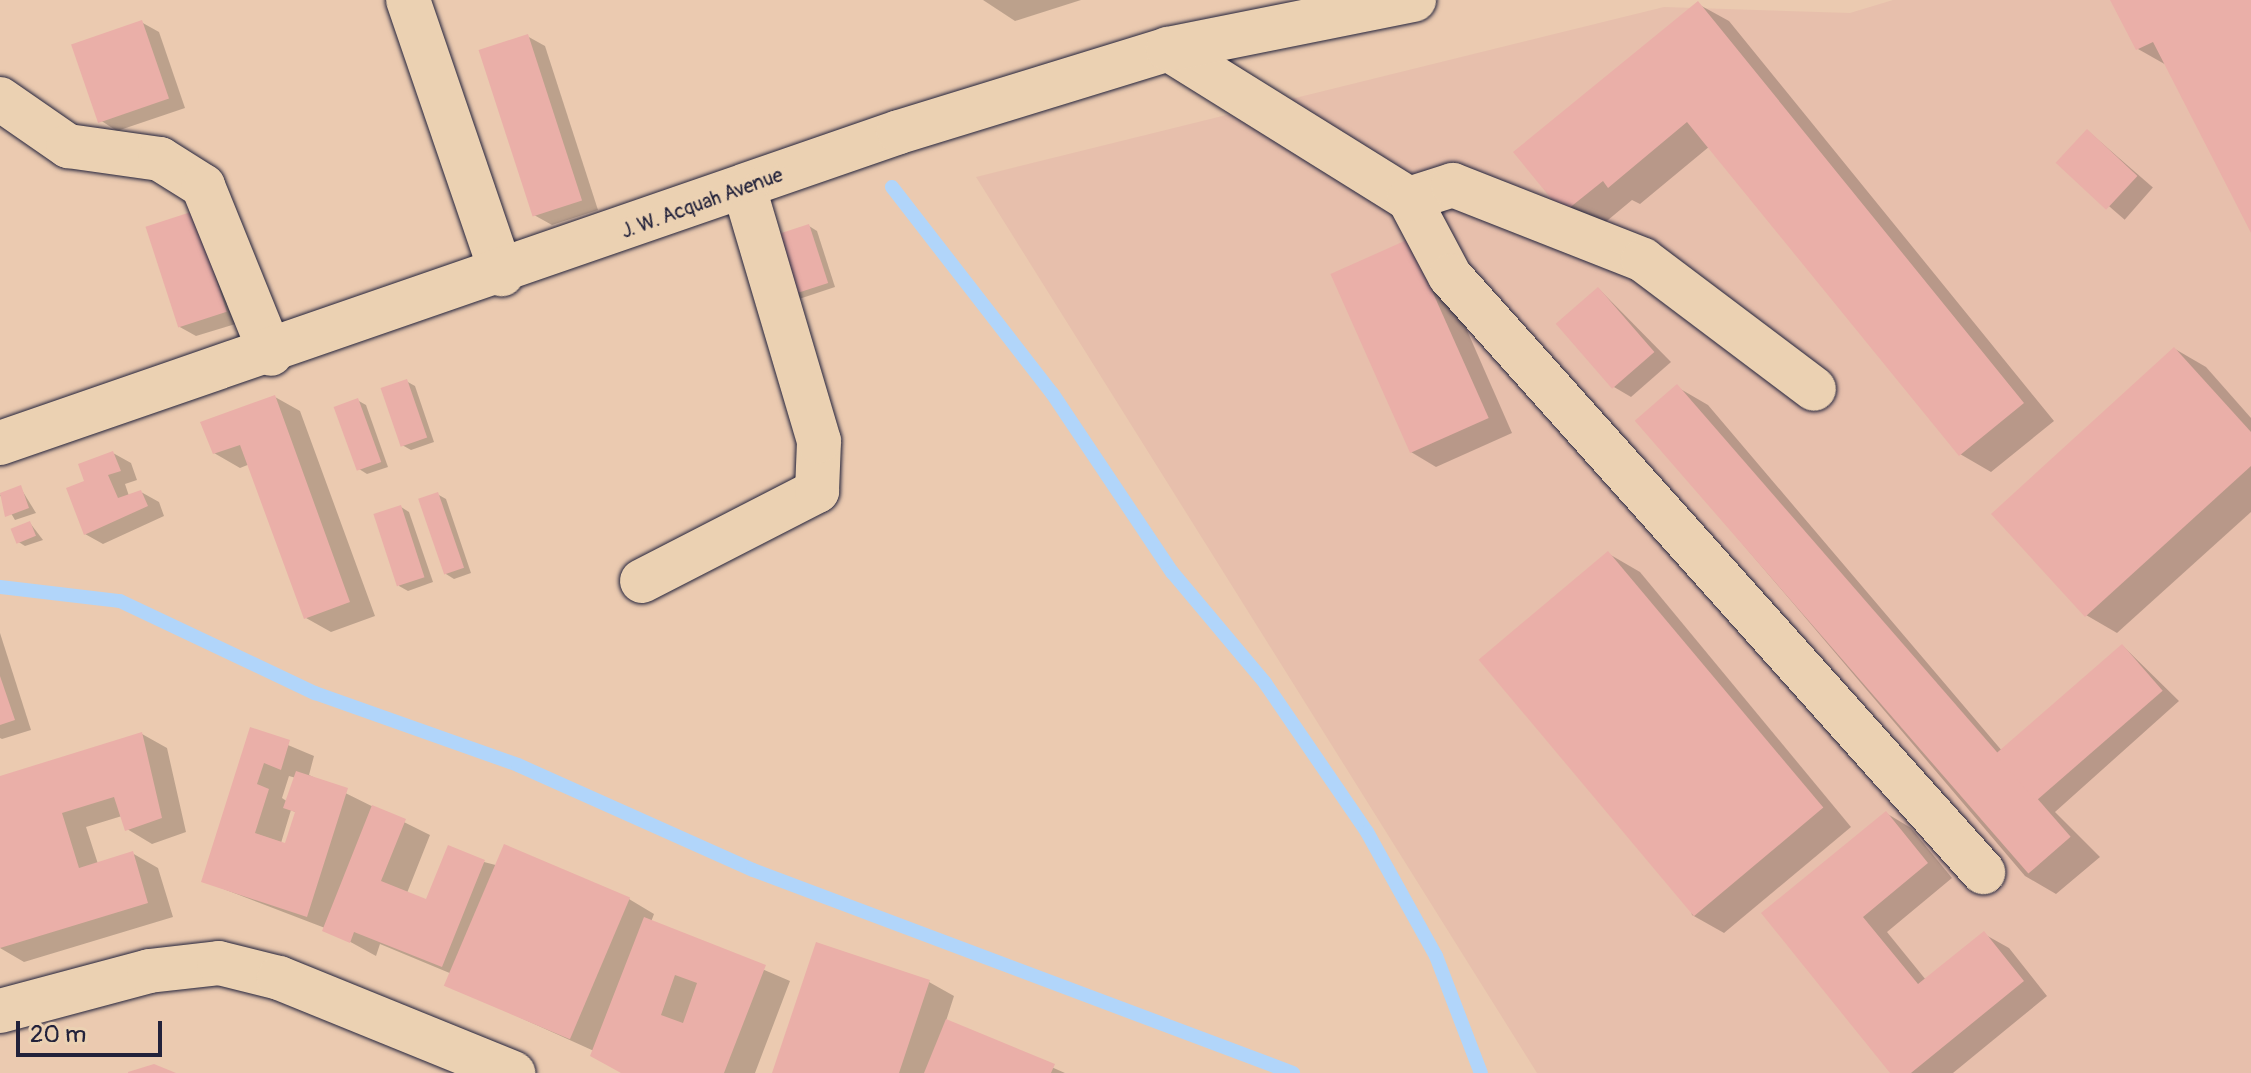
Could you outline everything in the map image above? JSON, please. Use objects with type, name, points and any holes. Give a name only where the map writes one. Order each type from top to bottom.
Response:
[{"type":"street","points":[[408,0],[502,274]]},
{"type":"street","name":"J. W. Acquah Avenue","points":[[0,443],[271,354],[744,188],[1168,49],[1414,0]]},
{"type":"street","points":[[1168,49],[1409,199],[1450,276],[1983,872]]},
{"type":"street","points":[[0,99],[68,146],[160,159],[203,186],[271,354]]},
{"type":"street","points":[[1409,199],[1453,185],[1643,260],[1814,389]]},
{"type":"street","points":[[642,581],[817,491],[819,441],[744,188]]},
{"type":"street","points":[[0,1011],[149,971],[219,963],[279,978],[513,1073]]},
{"type":"shaded area","points":[[1893,0],[2251,0],[2251,1073],[1537,1073],[976,177],[1664,7],[1850,13]]},
{"type":"building","points":[[2110,0],[2251,0],[2251,233],[2153,42],[2136,50]]},
{"type":"building","points":[[1698,1],[2024,403],[1959,456],[1687,122],[1608,188],[1603,181],[1563,213],[1513,152]]},
{"type":"building","points":[[142,20],[169,98],[98,123],[71,44]]},
{"type":"building","points":[[528,34],[582,200],[533,217],[479,50]]},
{"type":"building","points":[[2087,129],[2137,176],[2106,210],[2056,163]]},
{"type":"building","points":[[194,211],[227,312],[178,328],[145,227]]},
{"type":"building","points":[[809,224],[828,283],[788,296],[769,237]]},
{"type":"building","points":[[1409,239],[1489,418],[1410,453],[1330,274]]},
{"type":"building","points":[[1598,287],[1654,352],[1612,389],[1556,324]]},
{"type":"building","points":[[2174,347],[2251,432],[2251,466],[2085,617],[1991,514]]},
{"type":"building","points":[[407,379],[427,438],[401,447],[381,388]]},
{"type":"building","points":[[1677,384],[2071,837],[2028,874],[1635,421]]},
{"type":"building","points":[[275,395],[350,602],[304,619],[240,445],[213,454],[200,422]]},
{"type":"building","points":[[358,398],[381,462],[357,471],[334,407]]},
{"type":"building","points":[[113,451],[121,471],[108,475],[118,498],[141,490],[148,506],[84,535],[66,488],[84,481],[78,464]]},
{"type":"building","points":[[21,485],[29,508],[5,517],[0,493]]},
{"type":"building","points":[[438,492],[464,568],[444,574],[418,499]]},
{"type":"building","points":[[401,505],[424,577],[397,586],[373,514]]},
{"type":"building","points":[[30,521],[36,536],[17,544],[11,529]]},
{"type":"building","points":[[1608,551],[1823,808],[1694,916],[1479,660]]},
{"type":"building","points":[[2122,644],[2163,691],[2036,801],[1995,754]]},
{"type":"building","points":[[0,676],[15,720],[0,725]]},
{"type":"building","points":[[250,727],[290,740],[281,770],[264,763],[257,784],[269,789],[255,833],[285,843],[295,812],[283,808],[296,771],[348,788],[307,917],[201,882]]},
{"type":"building","points":[[142,732],[162,818],[125,831],[114,797],[62,813],[79,868],[133,851],[148,903],[0,948],[0,776]]},
{"type":"building","points":[[372,805],[406,819],[381,881],[426,899],[448,845],[485,860],[442,967],[354,932],[350,943],[322,931]]},
{"type":"building","points":[[1886,811],[1928,863],[1863,917],[1918,984],[1984,931],[2024,981],[1911,1073],[1890,1073],[1761,913]]},
{"type":"building","points":[[504,844],[630,898],[570,1039],[444,986]]},
{"type":"building","points":[[644,917],[766,965],[724,1073],[621,1073],[590,1056]],"holes":[[[675,975],[697,983],[683,1023],[661,1015]]]},
{"type":"building","points":[[816,942],[930,980],[899,1073],[772,1073]]},
{"type":"building","points":[[946,1019],[1055,1064],[1051,1073],[924,1073]]},
{"type":"building","points":[[154,1064],[176,1073],[128,1073],[128,1072]]},
{"type":"waterway","points":[[892,187],[1052,393],[1172,572],[1265,683],[1367,832],[1436,956],[1481,1073]]},
{"type":"waterway","points":[[0,587],[120,601],[315,693],[518,765],[753,870],[1293,1073]]}]
